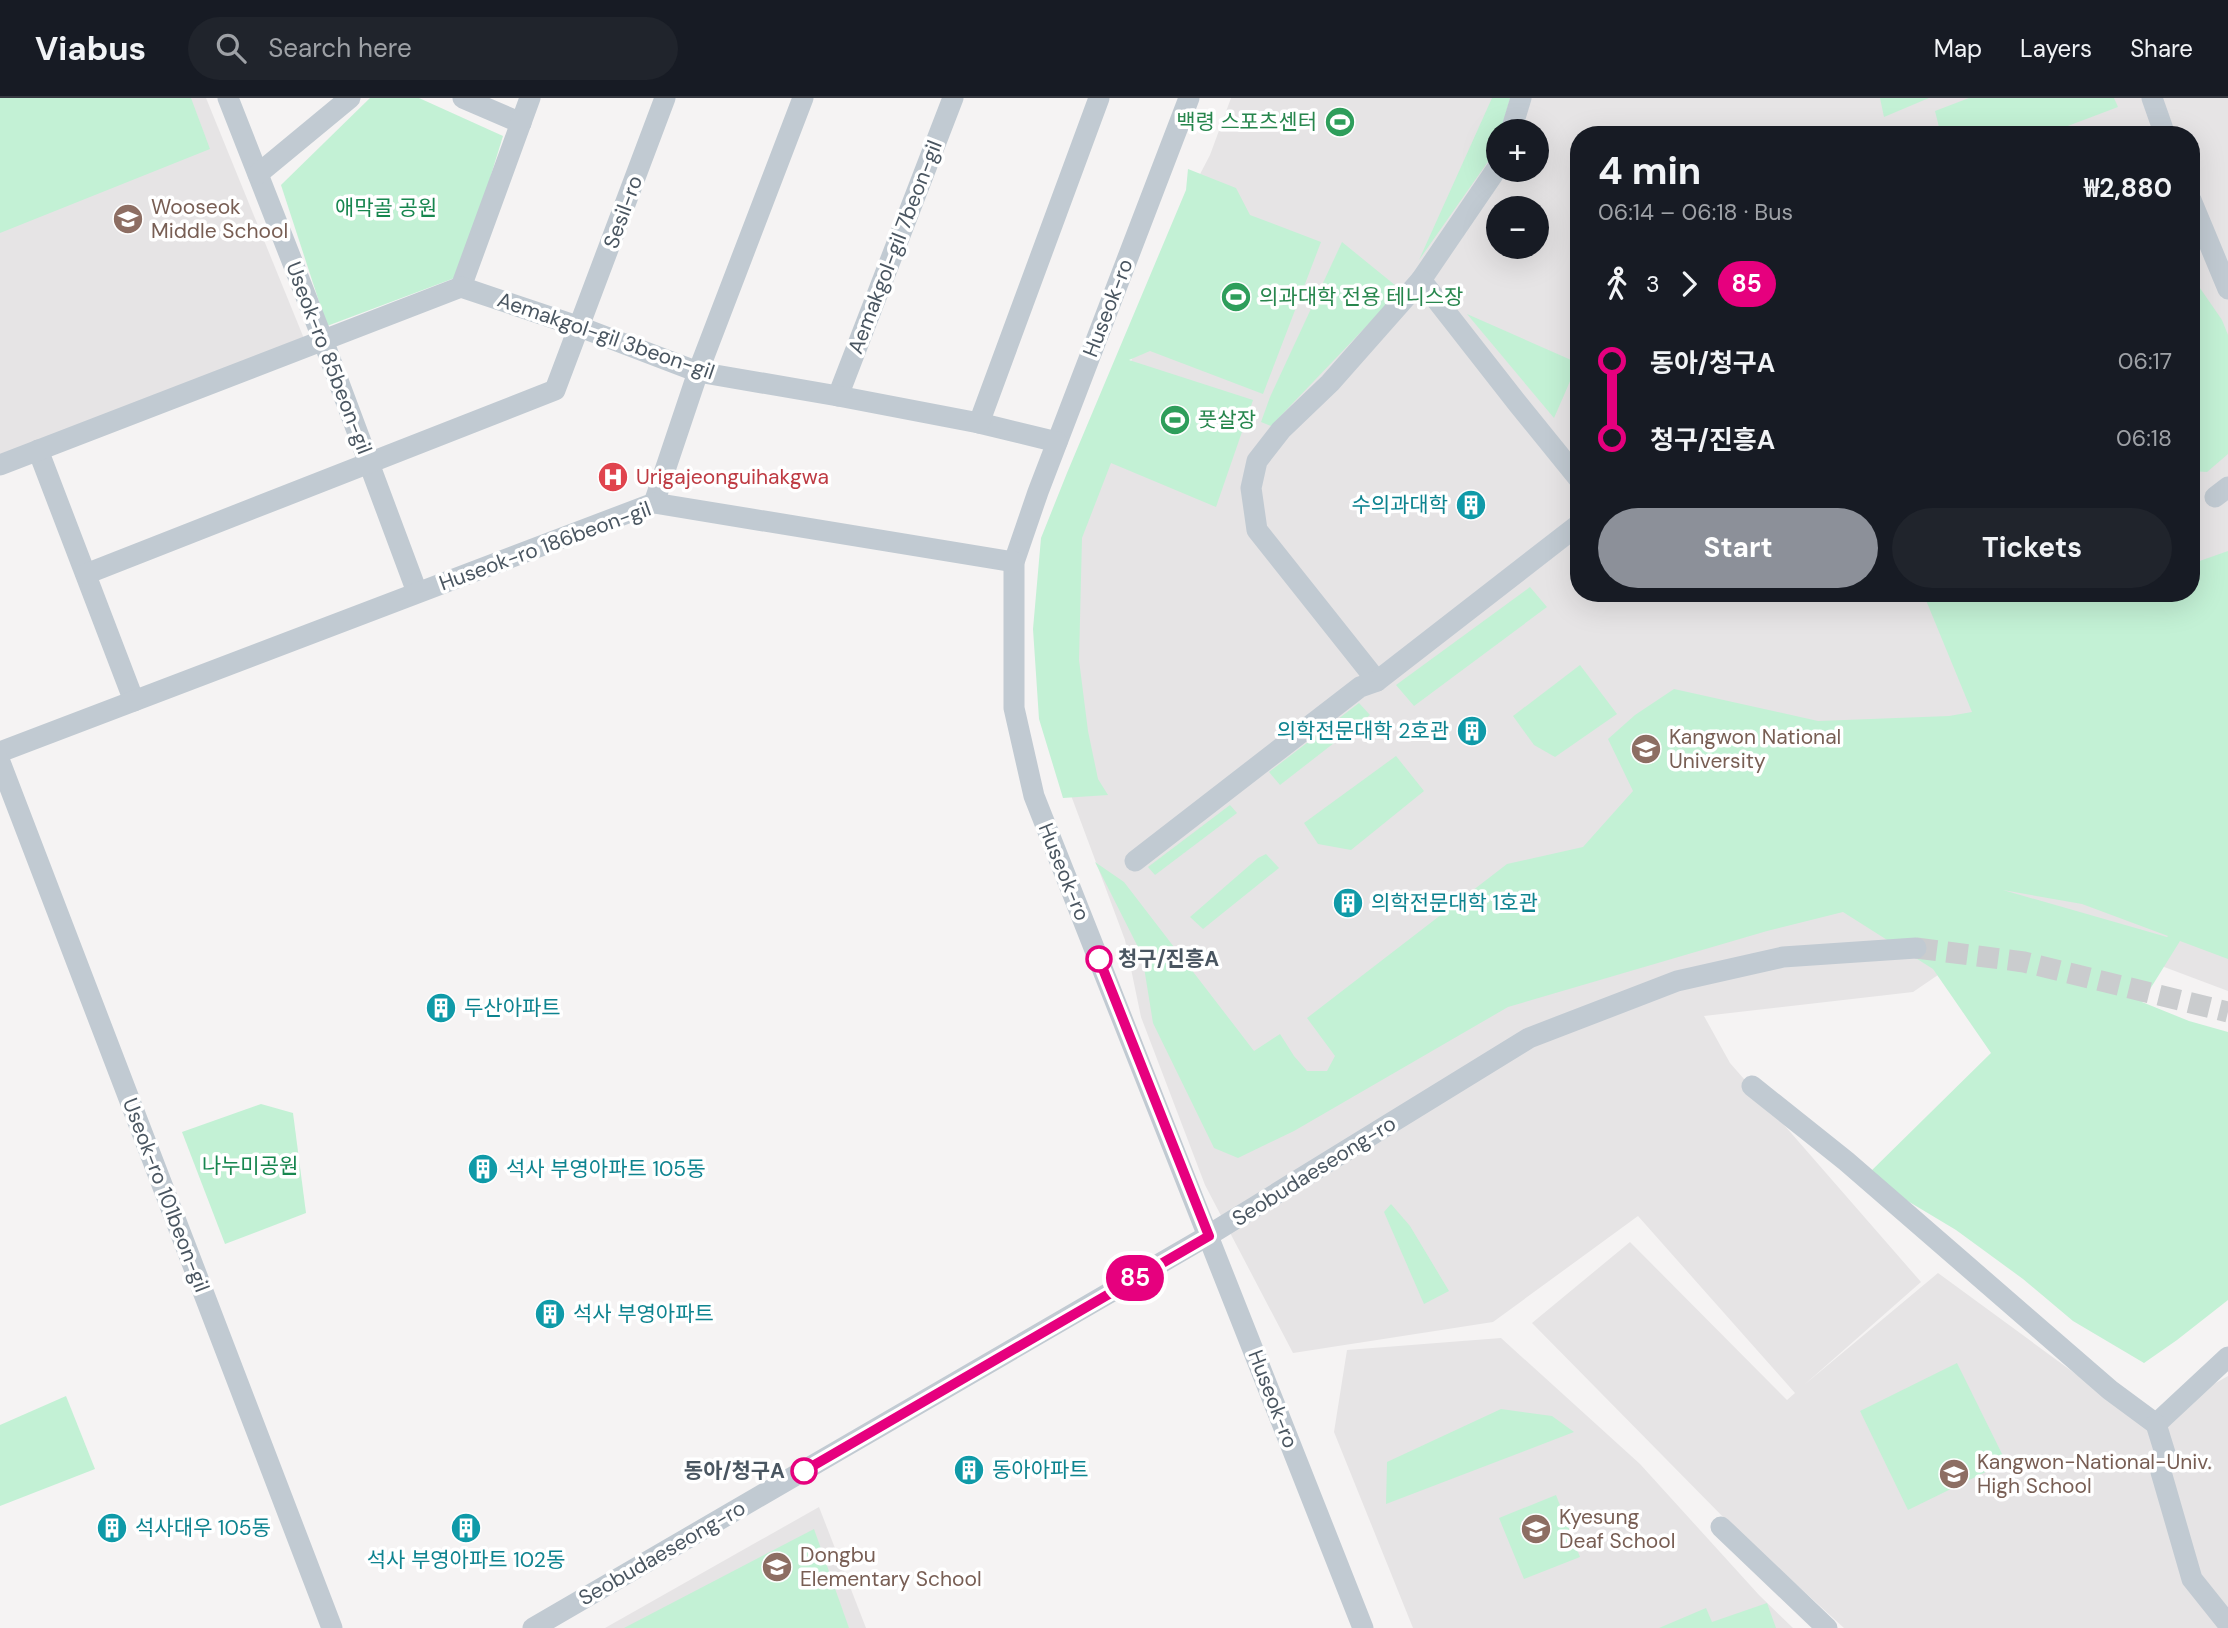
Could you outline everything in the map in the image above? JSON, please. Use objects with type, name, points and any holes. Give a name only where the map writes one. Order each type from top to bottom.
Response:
[{"type":"street","name":"Useok-ro 85beon-gil","points":[[228,98],[323,340],[417,592]]},
{"type":"street","points":[[258,174],[350,98]]},
{"type":"street","points":[[463,98],[521,123]]},
{"type":"street","points":[[0,465],[461,287],[530,98]]},
{"type":"street","name":"Sesil-ro","points":[[580,327],[665,98]]},
{"type":"street","points":[[654,503],[698,372],[803,98]]},
{"type":"street","name":"Aemakgol-gil 7beon-gil","points":[[838,396],[953,98]]},
{"type":"street","points":[[979,423],[1099,98]]},
{"type":"street","name":"Huseok-ro","points":[[1189,98],[1057,442],[1014,562],[1014,708],[1034,796],[1363,1628]]},
{"type":"street","points":[[1515,119],[1521,98]]},
{"type":"street","points":[[2152,98],[2162,126]]},
{"type":"street","points":[[1377,681],[1257,530],[1251,488],[1257,461],[1281,430],[1330,383],[1421,280],[1488,182]]},
{"type":"street","points":[[2200,239],[2228,289]]},
{"type":"street","points":[[1421,280],[1570,468]]},
{"type":"street","name":"Aemakgol-gil 3beon-gil","points":[[461,287],[580,327],[698,372],[979,423],[1057,442]]},
{"type":"street","name":"Useok-ro 85beon-gil","points":[[86,574],[555,390],[580,327]]},
{"type":"street","points":[[38,450],[134,701]]},
{"type":"street","name":"Huseok-ro 186beon-gil","points":[[0,752],[654,503],[1014,562]]},
{"type":"street","points":[[1135,861],[1360,687],[1377,681],[1570,531]]},
{"type":"street","name":"Useok-ro 101beon-gil","points":[[0,761],[332,1628]]},
{"type":"street","name":"Seobudaeseong-ro","points":[[533,1628],[1209,1236],[1530,1038],[1677,981],[1783,957],[1916,948]]},
{"type":"street","points":[[1752,1086],[1846,1161],[2110,1390],[2156,1424],[2165,1453],[2161,1472],[2192,1579],[2228,1624]]},
{"type":"street","points":[[2156,1424],[2228,1357]]},
{"type":"street","points":[[2110,1390],[2165,1453]]},
{"type":"street","points":[[1721,1527],[1826,1628]]},
{"type":"shaded area","name":"Wooseok Middle School","points":[[0,98],[206,98],[305,341],[0,458]]},
{"type":"shaded area","name":"Kangwon National University","points":[[1231,98],[2228,98],[2228,991],[2026,915],[1913,992],[1704,1016],[1730,1063],[1921,1282],[1804,1385],[1938,1273],[2144,1424],[2228,1376],[2228,1628],[1844,1628],[1729,1523],[1532,1323],[1630,1242],[1787,1400],[1795,1393],[1638,1216],[1493,1322],[1293,1353],[1205,1185],[1141,1017],[1125,940],[1069,790],[1070,523],[1138,343],[1186,201],[1210,155]]},
{"type":"shaded area","name":"Kyesung Deaf School","points":[[1501,1338],[1640,1464],[1759,1595],[1793,1628],[1413,1628],[1334,1432],[1347,1350]]},
{"type":"shaded area","name":"Dongbu Elementary School","points":[[819,1507],[866,1628],[605,1628]]},
{"type":"green space","points":[[0,98],[191,98],[210,149],[0,233]]},
{"type":"green space","name":"애막골 공원","points":[[370,98],[419,98],[503,136],[460,276],[327,326],[281,185]]},
{"type":"green space","points":[[1492,98],[1510,98],[1504,119],[1486,119],[1486,164],[1419,260]]},
{"type":"green space","points":[[1880,98],[1929,98],[1884,117]]},
{"type":"green space","points":[[1969,98],[2114,98],[2118,107],[2068,126],[1939,126],[1935,111]]},
{"type":"green space","points":[[1188,169],[1236,188],[1250,215],[1321,242],[1263,394],[1150,351],[1129,360],[1253,400],[1216,507],[1111,463],[1082,538],[1079,660],[1088,731],[1098,779],[1108,795],[1063,798],[1039,719],[1033,629],[1041,538],[1186,190]]},
{"type":"green space","points":[[1342,242],[1401,290],[1271,426],[1261,422],[1270,397]]},
{"type":"green space","points":[[2200,288],[2222,320],[2228,335],[2228,454],[2207,472],[2200,472]]},
{"type":"green space","points":[[1467,314],[1570,359],[1570,381],[1554,418]]},
{"type":"green space","points":[[2228,551],[2228,959],[2180,941],[2142,1002],[2189,1021],[2228,1032],[2228,1300],[2144,1363],[2073,1321],[2023,1279],[1956,1230],[1866,1176],[1991,1053],[1933,969],[1843,912],[1767,931],[1508,1007],[1294,1131],[1238,1158],[1214,1148],[1153,1023],[1142,955],[1095,862],[1124,882],[1254,1051],[1280,1034],[1307,1071],[1327,1071],[1335,1056],[1307,1018],[1507,864],[1583,847],[1633,791],[1608,739],[1635,715],[1674,689],[1818,721],[1949,716],[1972,712],[1927,602],[2200,602],[2200,561]],"holes":[[[2003,890],[2082,904],[2167,937]]]},
{"type":"green space","points":[[1530,587],[1547,607],[1414,706],[1396,685]]},
{"type":"green space","points":[[1580,665],[1617,714],[1555,757],[1534,745],[1513,716]]},
{"type":"green space","points":[[1359,703],[1370,715],[1280,785],[1269,772]]},
{"type":"green space","points":[[1396,756],[1424,791],[1351,850],[1318,844],[1304,823]]},
{"type":"green space","points":[[1230,805],[1237,813],[1155,875],[1148,867]]},
{"type":"green space","points":[[1266,854],[1279,868],[1203,929],[1190,917],[1258,858]]},
{"type":"green space","name":"나누미공원","points":[[261,1104],[293,1113],[306,1213],[225,1244],[182,1132]]},
{"type":"green space","points":[[1391,1204],[1410,1226],[1449,1291],[1424,1304],[1384,1212]]},
{"type":"green space","points":[[1957,1363],[2006,1462],[1908,1510],[1860,1411]]},
{"type":"green space","points":[[66,1396],[95,1469],[0,1506],[0,1425]]},
{"type":"green space","points":[[1501,1409],[1552,1416],[1574,1432],[1386,1504],[1387,1462]]},
{"type":"green space","points":[[1556,1495],[1580,1557],[1524,1579],[1499,1518]]},
{"type":"green space","name":"Dongbu Elementary School","points":[[814,1529],[849,1628],[624,1628]]},
{"type":"green space","points":[[1767,1603],[1776,1628],[1659,1628],[1706,1608],[1712,1622]]},
{"type":"tunnel","points":[[1916,948],[2024,962],[2228,1012]]},
{"type":"bus line","name":"85","points":[[804,1471],[1209,1236],[1099,959]]},
{"type":"place","name":"백령 스포츠센터","points":[[1340,122]]},
{"type":"place","name":"Wooseok Middle School","points":[[128,219]]},
{"type":"place","name":"의과대학 전용 테니스장","points":[[1236,297]]},
{"type":"place","name":"풋살장","points":[[1175,420]]},
{"type":"place","name":"Urigajeonguihakgwa","points":[[613,477]]},
{"type":"place","name":"수의과대학","points":[[1471,505]]},
{"type":"place","name":"의학전문대학 2호관","points":[[1472,731]]},
{"type":"place","name":"Kangwon National University","points":[[1646,749]]},
{"type":"place","name":"의학전문대학 1호관","points":[[1348,903]]},
{"type":"place","name":"청구/진흥A","points":[[1099,959]]},
{"type":"place","name":"두산아파트","points":[[441,1008]]},
{"type":"place","name":"석사 부영아파트 105동","points":[[483,1169]]},
{"type":"place","name":"석사 부영아파트","points":[[550,1314]]},
{"type":"place","name":"동아아파트","points":[[969,1470]]},
{"type":"place","name":"동아/청구A","points":[[804,1471]]},
{"type":"place","name":"Kangwon-National-Univ. High School","points":[[1954,1474]]},
{"type":"place","name":"석사대우 105동","points":[[112,1528]]},
{"type":"place","name":"석사 부영아파트 102동","points":[[466,1528]]},
{"type":"place","name":"Kyesung Deaf School","points":[[1536,1529]]},
{"type":"place","name":"Dongbu Elementary School","points":[[777,1567]]}]
